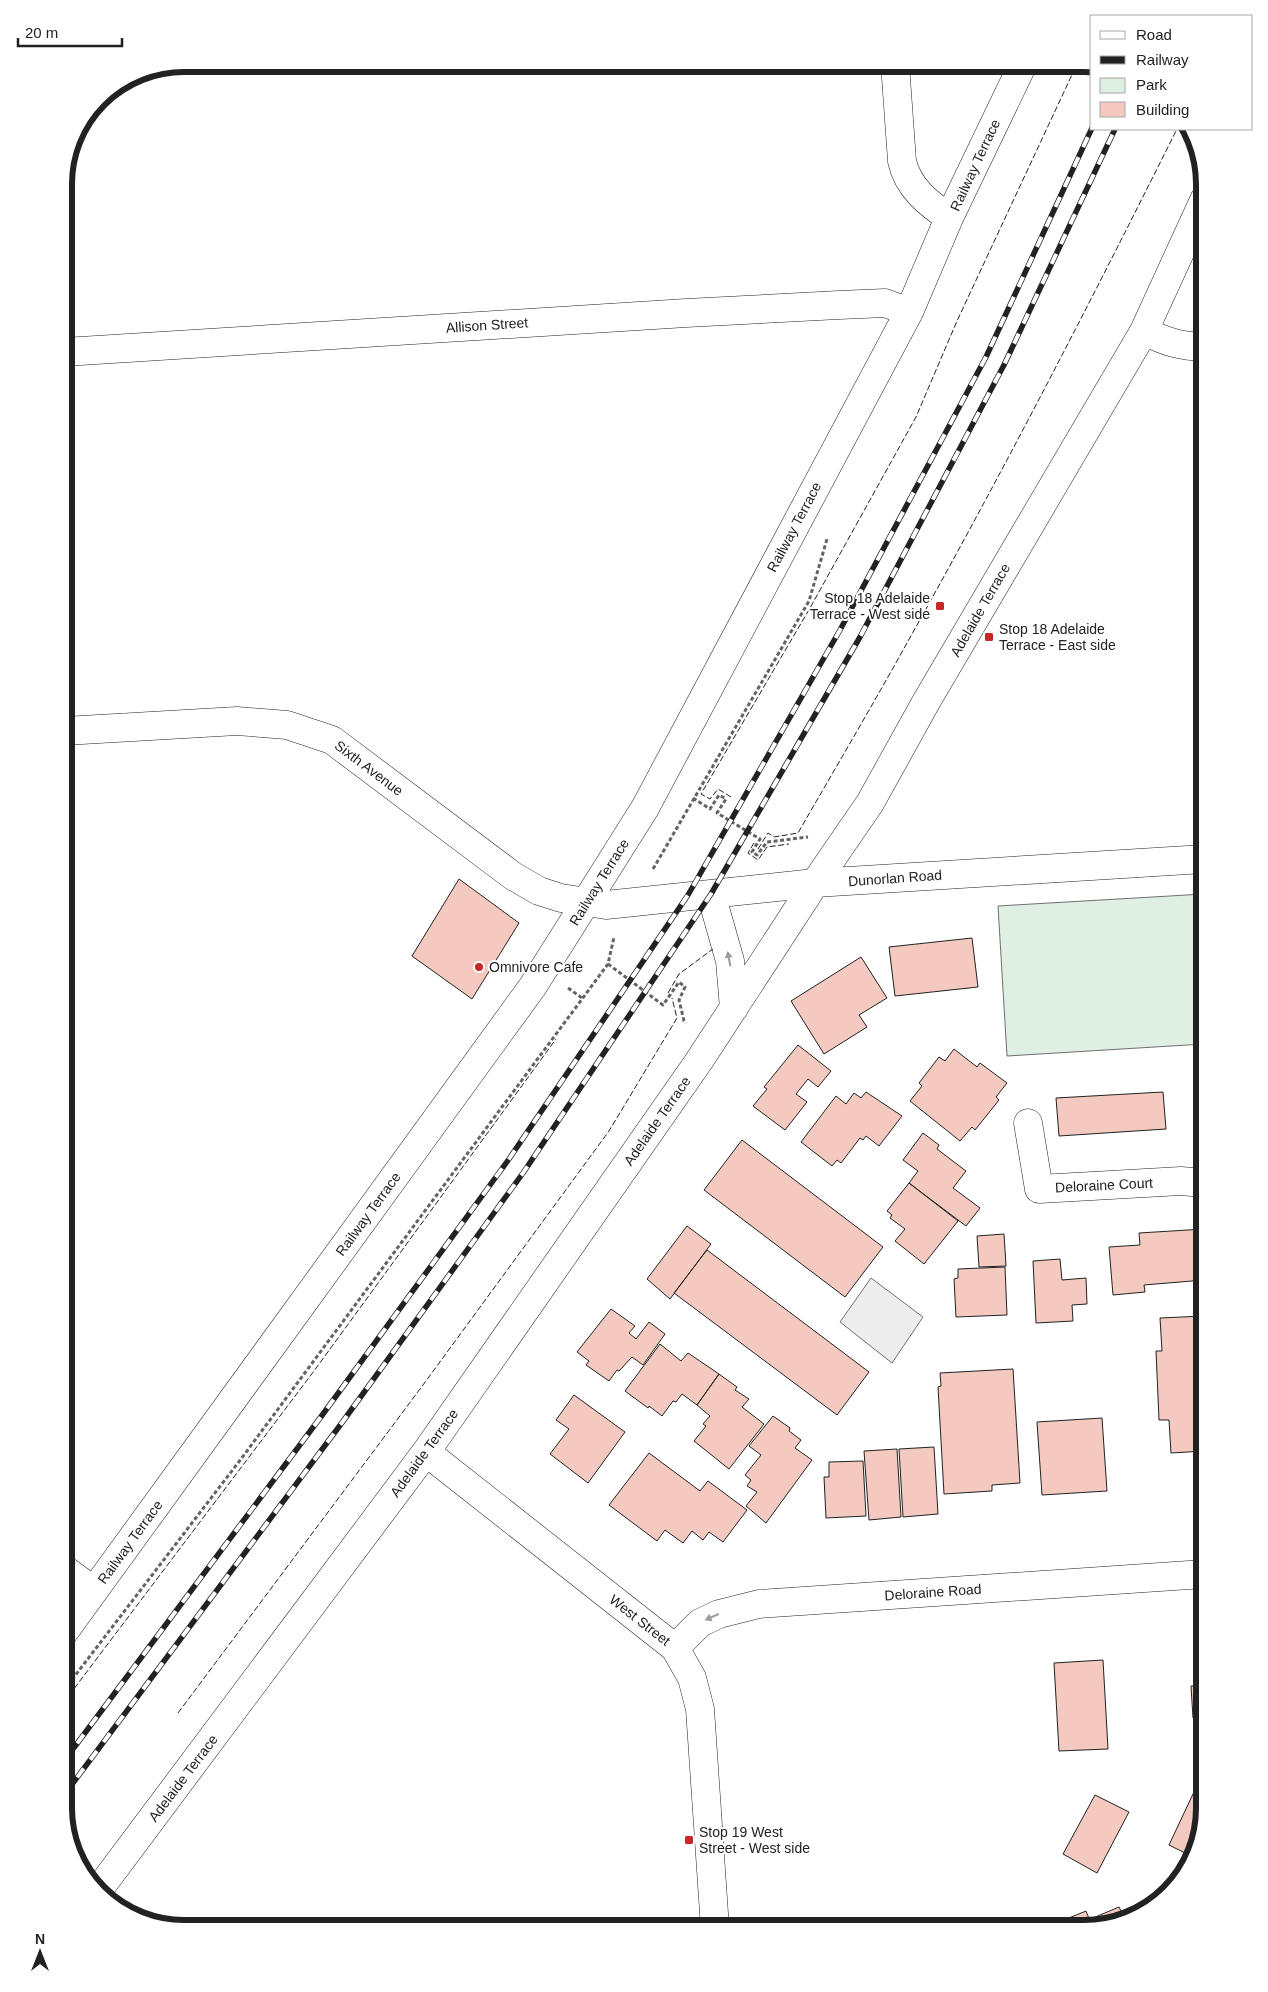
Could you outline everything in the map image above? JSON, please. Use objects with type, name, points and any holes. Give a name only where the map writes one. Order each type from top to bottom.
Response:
[{"type":"street","points":[[896,73],[902,161],[905,174],[913,188],[950,218]]},
{"type":"street","name":"Railway Terrace","points":[[72,1621],[528,994],[645,808],[910,312],[950,218],[1019,73]]},
{"type":"street","name":"Adelaide Terrace","points":[[103,1884],[426,1452],[711,1042],[870,803],[926,702],[1144,331],[1196,217]]},
{"type":"street","name":"Allison Street","points":[[73,351],[686,313],[828,306],[885,304],[910,312]]},
{"type":"street","points":[[1144,331],[1162,340],[1182,346],[1196,347]]},
{"type":"street","name":"Sixth Avenue","points":[[73,730],[237,721],[287,725],[332,740],[513,876],[538,891],[561,898],[586,902]]},
{"type":"street","name":"Dunorlan Road","points":[[586,902],[606,905],[815,883],[1196,859]]},
{"type":"street","points":[[711,894],[730,961],[734,1008]]},
{"type":"street","name":"Deloraine Court","points":[[1028,1123],[1040,1189],[1181,1181],[1196,1182]]},
{"type":"street","name":"West Street","points":[[426,1452],[675,1648],[692,1678],[700,1709],[714,1920]]},
{"type":"street","points":[[72,1575],[94,1591]]},
{"type":"street","name":"Deloraine Road","points":[[675,1648],[700,1623],[718,1614],[758,1604],[1196,1575]]},
{"type":"path","points":[[693,798],[710,809],[720,795],[726,799],[717,813],[760,839],[752,852],[757,856],[767,842],[816,836]]},
{"type":"path","points":[[72,1679],[241,1459],[608,964],[616,932]]},
{"type":"path","points":[[608,964],[663,1005],[678,982],[685,987],[678,1000],[684,1021],[711,1042]]},
{"type":"green space","points":[[1196,894],[1196,1044],[1007,1056],[998,906]]},
{"type":"shaded area","points":[[871,1278],[923,1317],[892,1363],[840,1322]]},
{"type":"building","points":[[459,879],[519,923],[472,999],[412,956]]},
{"type":"building","points":[[972,938],[978,987],[895,996],[889,947]]},
{"type":"building","points":[[861,957],[887,998],[859,1015],[867,1027],[824,1054],[791,1001]]},
{"type":"building","points":[[798,1045],[831,1071],[818,1087],[808,1079],[796,1094],[807,1102],[785,1130],[753,1106],[767,1089],[764,1087]]},
{"type":"building","points":[[954,1049],[977,1067],[980,1063],[1007,1083],[996,1097],[999,1100],[975,1130],[972,1127],[960,1141],[910,1101],[922,1086],[919,1083],[939,1057],[945,1061]]},
{"type":"building","points":[[866,1092],[902,1116],[879,1146],[866,1136],[863,1140],[860,1138],[841,1163],[837,1160],[832,1166],[801,1142],[836,1096],[846,1104],[854,1093],[861,1098]]},
{"type":"building","points":[[1163,1092],[1166,1129],[1059,1136],[1056,1098]]},
{"type":"building","points":[[923,1133],[939,1145],[937,1149],[966,1171],[953,1188],[980,1208],[966,1226],[909,1183],[918,1171],[903,1160]]},
{"type":"building","points":[[742,1140],[883,1247],[845,1297],[704,1190]]},
{"type":"building","points":[[909,1183],[958,1221],[924,1264],[895,1241],[905,1229],[890,1218],[892,1215],[887,1211]]},
{"type":"building","points":[[687,1226],[711,1244],[670,1299],[647,1279]]},
{"type":"building","points":[[1196,1229],[1196,1281],[1144,1285],[1145,1292],[1113,1295],[1109,1247],[1140,1245],[1139,1233]]},
{"type":"building","points":[[1004,1234],[1006,1266],[979,1267],[977,1236]]},
{"type":"building","points":[[707,1250],[869,1372],[837,1415],[674,1293]]},
{"type":"building","points":[[1060,1259],[1062,1280],[1086,1278],[1087,1304],[1072,1305],[1073,1321],[1036,1323],[1033,1261]]},
{"type":"building","points":[[1005,1267],[1007,1315],[956,1317],[954,1279],[958,1278],[958,1269]]},
{"type":"building","points":[[611,1309],[635,1326],[629,1333],[636,1339],[649,1322],[665,1334],[643,1365],[632,1357],[619,1371],[617,1370],[609,1381],[586,1365],[589,1361],[577,1352]]},
{"type":"building","points":[[1196,1316],[1196,1451],[1171,1453],[1169,1420],[1159,1420],[1156,1351],[1162,1351],[1160,1318]]},
{"type":"building","points":[[660,1344],[681,1361],[688,1353],[719,1374],[697,1405],[682,1394],[676,1402],[673,1401],[662,1416],[625,1391]]},
{"type":"building","points":[[1013,1369],[1020,1483],[992,1485],[992,1491],[944,1494],[938,1387],[941,1386],[940,1373]]},
{"type":"building","points":[[719,1374],[737,1387],[735,1390],[749,1399],[742,1407],[764,1424],[729,1469],[694,1441],[706,1426],[703,1424],[710,1416],[697,1405]]},
{"type":"building","points":[[574,1395],[625,1432],[588,1483],[550,1454],[569,1429],[556,1420]]},
{"type":"building","points":[[773,1416],[790,1428],[789,1431],[801,1440],[795,1448],[812,1460],[766,1523],[746,1506],[757,1492],[747,1486],[751,1480],[745,1475],[761,1455],[749,1446]]},
{"type":"building","points":[[1102,1418],[1107,1491],[1042,1495],[1037,1422]]},
{"type":"building","points":[[934,1447],[938,1514],[903,1517],[899,1449]]},
{"type":"building","points":[[897,1449],[901,1517],[869,1520],[864,1451]]},
{"type":"building","points":[[649,1453],[700,1491],[708,1481],[747,1510],[723,1542],[709,1532],[703,1540],[692,1531],[683,1543],[665,1530],[657,1541],[609,1505]]},
{"type":"building","points":[[863,1461],[866,1516],[826,1518],[824,1477],[829,1477],[829,1462]]},
{"type":"building","points":[[1103,1660],[1108,1749],[1059,1751],[1054,1663]]},
{"type":"building","points":[[1191,1686],[1196,1686],[1196,1718],[1193,1718]]},
{"type":"building","points":[[1196,1788],[1195,1822],[1187,1850],[1185,1853],[1169,1845]]},
{"type":"building","points":[[1095,1795],[1129,1812],[1097,1873],[1063,1854]]},
{"type":"building","points":[[1119,1907],[1122,1913],[1098,1919],[1093,1918]]},
{"type":"building","points":[[1086,1911],[1089,1920],[1083,1920],[1064,1920]]},
{"type":"railway","points":[[72,1750],[323,1414],[509,1159],[688,895],[840,630],[986,357],[1091,130]]},
{"type":"railway","points":[[72,1784],[341,1424],[523,1173],[711,894],[860,637],[1004,365],[1115,130]]},
{"type":"fence","points":[[731,797],[718,789],[710,799],[701,794],[810,608],[916,417],[957,321],[1073,73]]},
{"type":"fence","points":[[758,849],[768,833],[774,837],[798,833],[981,509],[1176,130]]},
{"type":"fence","points":[[754,843],[748,853],[758,860],[767,847],[789,844]]},
{"type":"fence","points":[[668,993],[679,974],[713,949]]},
{"type":"fence","points":[[178,1713],[423,1385],[609,1131],[677,1018],[672,998]]},
{"type":"fence","points":[[72,1691],[314,1371],[556,1039]]},
{"type":"place","name":"Stop 18 Adelaide Terrace - West side","points":[[940,606]]},
{"type":"place","name":"Stop 18 Adelaide Terrace - East side","points":[[989,637]]},
{"type":"place","name":"Omnivore Cafe","points":[[479,967]]},
{"type":"place","name":"Stop 19 West Street - West side","points":[[689,1840]]}]
